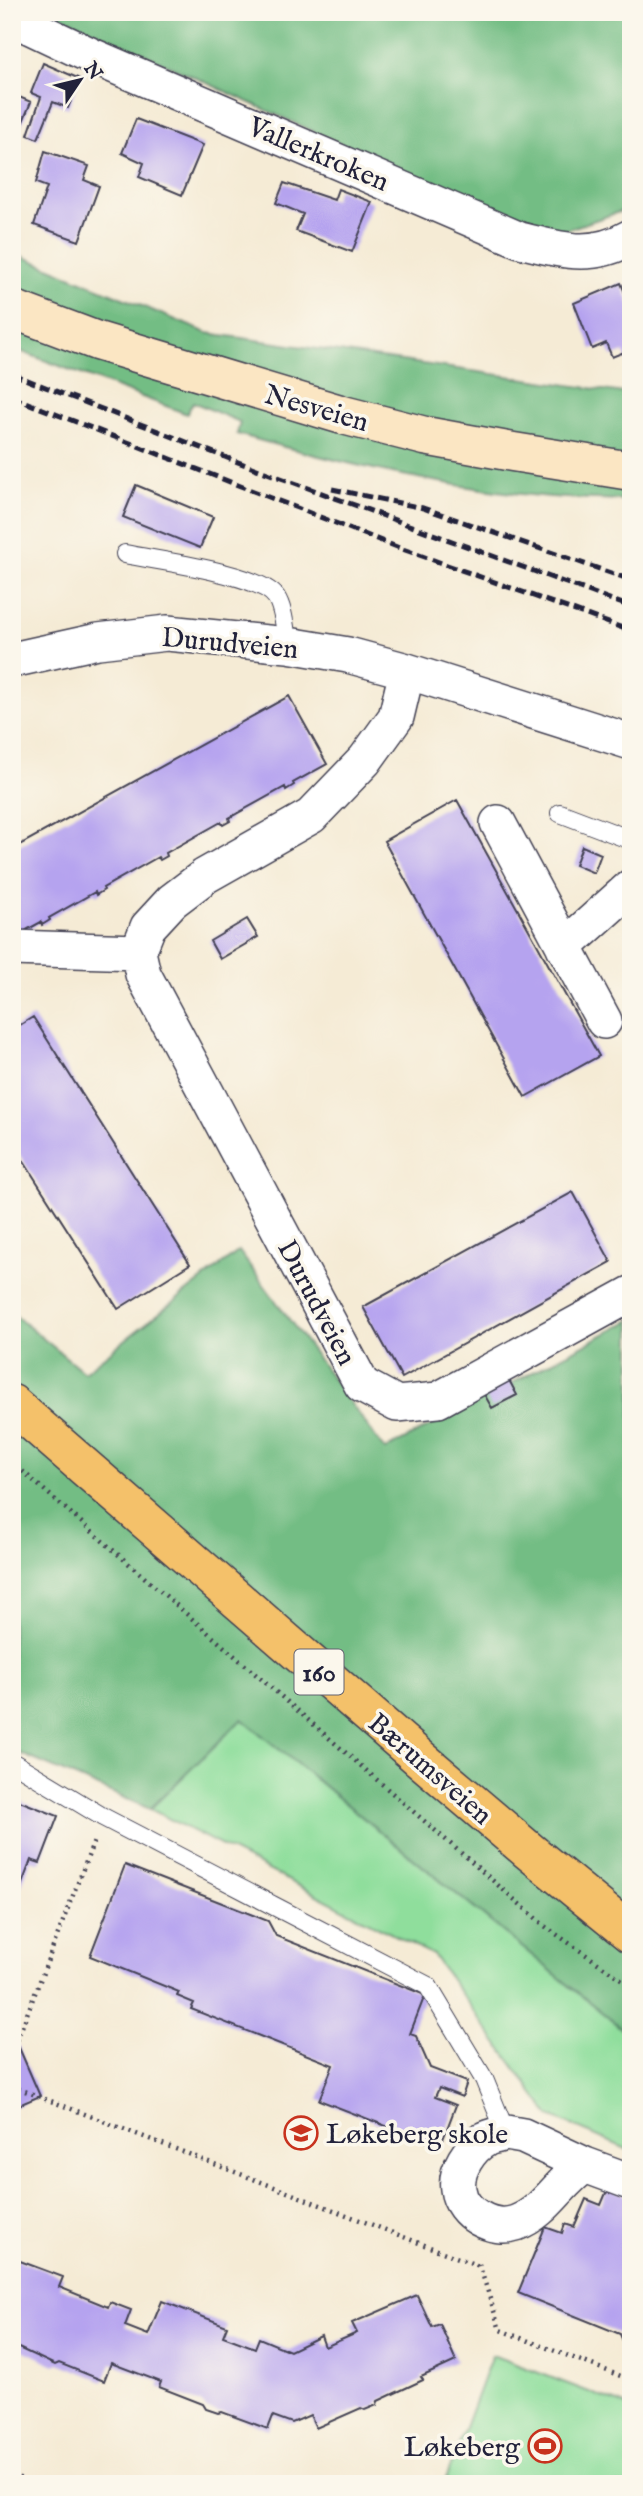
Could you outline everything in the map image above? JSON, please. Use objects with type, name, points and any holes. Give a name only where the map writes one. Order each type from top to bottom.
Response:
[{"type":"main road","name":"Bærumsveien","points":[[12,1404],[433,1770],[631,1934]]},
{"type":"street","name":"Vallerkroken","points":[[12,18],[92,56],[520,240],[572,253],[615,246],[631,237]]},
{"type":"street","name":"Nesveien","points":[[12,309],[97,341],[343,415],[425,436],[631,471]]},
{"type":"street","name":"Durudveien","points":[[12,660],[98,641],[167,634],[289,645],[348,655],[407,671],[631,742]]},
{"type":"street","points":[[12,948],[138,951],[148,927],[172,901],[205,876],[311,816],[365,760],[396,717],[407,671]]},
{"type":"street","points":[[498,823],[604,1021]]},
{"type":"street","points":[[564,947],[631,887]]},
{"type":"street","name":"Durudveien","points":[[138,951],[142,974],[362,1385],[397,1404],[438,1400],[631,1294]]},
{"type":"street","points":[[585,2165],[566,2179],[549,2201],[534,2214],[513,2224],[495,2225],[478,2219],[467,2208],[457,2189],[468,2154],[485,2139],[506,2133],[523,2136],[585,2165],[631,2182]]},
{"type":"lane","points":[[125,554],[246,579],[269,589],[279,600],[289,645]]},
{"type":"lane","points":[[560,813],[631,840]]},
{"type":"lane","points":[[12,1762],[103,1817],[428,1986],[484,2079],[506,2133]]},
{"type":"path","points":[[12,1462],[545,1927],[631,1986]]},
{"type":"path","points":[[12,2053],[103,1817]]},
{"type":"path","points":[[12,2086],[479,2266]]},
{"type":"path","points":[[495,2225],[479,2266],[500,2330],[631,2380]]},
{"type":"path","points":[[12,2475],[35,2484]]},
{"type":"green space","points":[[52,12],[631,12],[631,208],[560,232],[454,196]]},
{"type":"green space","points":[[12,252],[207,333],[631,394],[631,500],[511,493],[432,481],[314,455],[237,434],[240,422],[193,402],[187,414],[12,348]]},
{"type":"green space","points":[[239,1251],[385,1450],[631,1320],[631,2036],[242,1719],[150,1809],[12,1750],[12,1313],[84,1372]]},
{"type":"green space","points":[[242,1719],[631,2036],[631,2151],[550,2116],[433,1955],[150,1809]]},
{"type":"green space","name":"Løkeberg","points":[[492,2355],[631,2408],[631,2484],[444,2484]]},
{"type":"building","points":[[43,63],[80,79],[68,108],[53,102],[38,139],[28,135],[41,97],[31,93]]},
{"type":"building","points":[[12,94],[31,102],[12,148]]},
{"type":"building","points":[[136,119],[203,145],[182,195],[139,177],[144,163],[122,153]]},
{"type":"building","points":[[45,151],[89,166],[84,180],[99,186],[79,241],[34,225],[47,187],[36,183]]},
{"type":"building","points":[[284,183],[334,200],[338,189],[372,202],[352,252],[296,231],[303,214],[276,203]]},
{"type":"building","points":[[621,283],[631,307],[631,360],[627,362],[624,352],[612,357],[606,343],[592,349],[574,303]]},
{"type":"building","points":[[136,485],[213,517],[200,548],[123,517]]},
{"type":"building","points":[[289,696],[327,764],[293,783],[294,785],[286,790],[285,787],[229,818],[230,821],[223,825],[221,822],[166,853],[167,856],[160,860],[158,857],[103,888],[104,890],[96,895],[95,892],[49,918],[50,920],[42,925],[41,922],[12,938],[12,849]]},
{"type":"building","points":[[457,800],[599,1056],[525,1097],[384,841]]},
{"type":"building","points":[[582,846],[601,854],[594,873],[575,865]]},
{"type":"building","points":[[247,919],[258,937],[220,959],[210,941]]},
{"type":"building","points":[[33,1017],[190,1264],[118,1309],[12,1143],[12,1030]]},
{"type":"building","points":[[573,1192],[611,1262],[402,1378],[363,1307]]},
{"type":"building","points":[[509,1380],[517,1395],[492,1408],[484,1394]]},
{"type":"building","points":[[12,1798],[58,1816],[40,1863],[31,1860],[20,1889],[12,1885]]},
{"type":"building","points":[[125,1865],[268,1921],[276,1936],[425,1995],[410,2034],[416,2036],[430,2068],[467,2082],[462,2097],[439,2088],[435,2097],[456,2105],[440,2147],[319,2100],[333,2065],[191,2009],[194,2003],[177,1996],[179,1992],[90,1956]]},
{"type":"building","points":[[17,2043],[40,2096],[12,2108],[12,2045]]},
{"type":"building","points":[[608,2188],[631,2197],[631,2344],[623,2341],[620,2334],[518,2293],[545,2227],[562,2233],[565,2224],[574,2227],[586,2199],[601,2205]]},
{"type":"building","points":[[12,2258],[63,2277],[59,2287],[108,2307],[110,2302],[131,2310],[125,2326],[148,2335],[162,2301],[227,2326],[223,2336],[255,2348],[259,2338],[290,2351],[321,2336],[325,2347],[357,2333],[352,2323],[417,2295],[432,2327],[440,2324],[456,2361],[421,2377],[423,2380],[378,2401],[377,2405],[365,2410],[361,2408],[316,2428],[310,2415],[292,2423],[273,2416],[268,2429],[206,2409],[203,2404],[159,2387],[161,2382],[111,2363],[104,2381],[59,2363],[55,2365],[12,2345]]},
{"type":"railway","points":[[12,374],[235,461],[631,607]]},
{"type":"railway","points":[[12,397],[397,547],[631,631]]},
{"type":"railway","points":[[332,489],[423,508],[631,580]]},
{"type":"place","name":"Løkeberg skole","points":[[301,2133]]},
{"type":"place","name":"Løkeberg","points":[[545,2446]]}]
